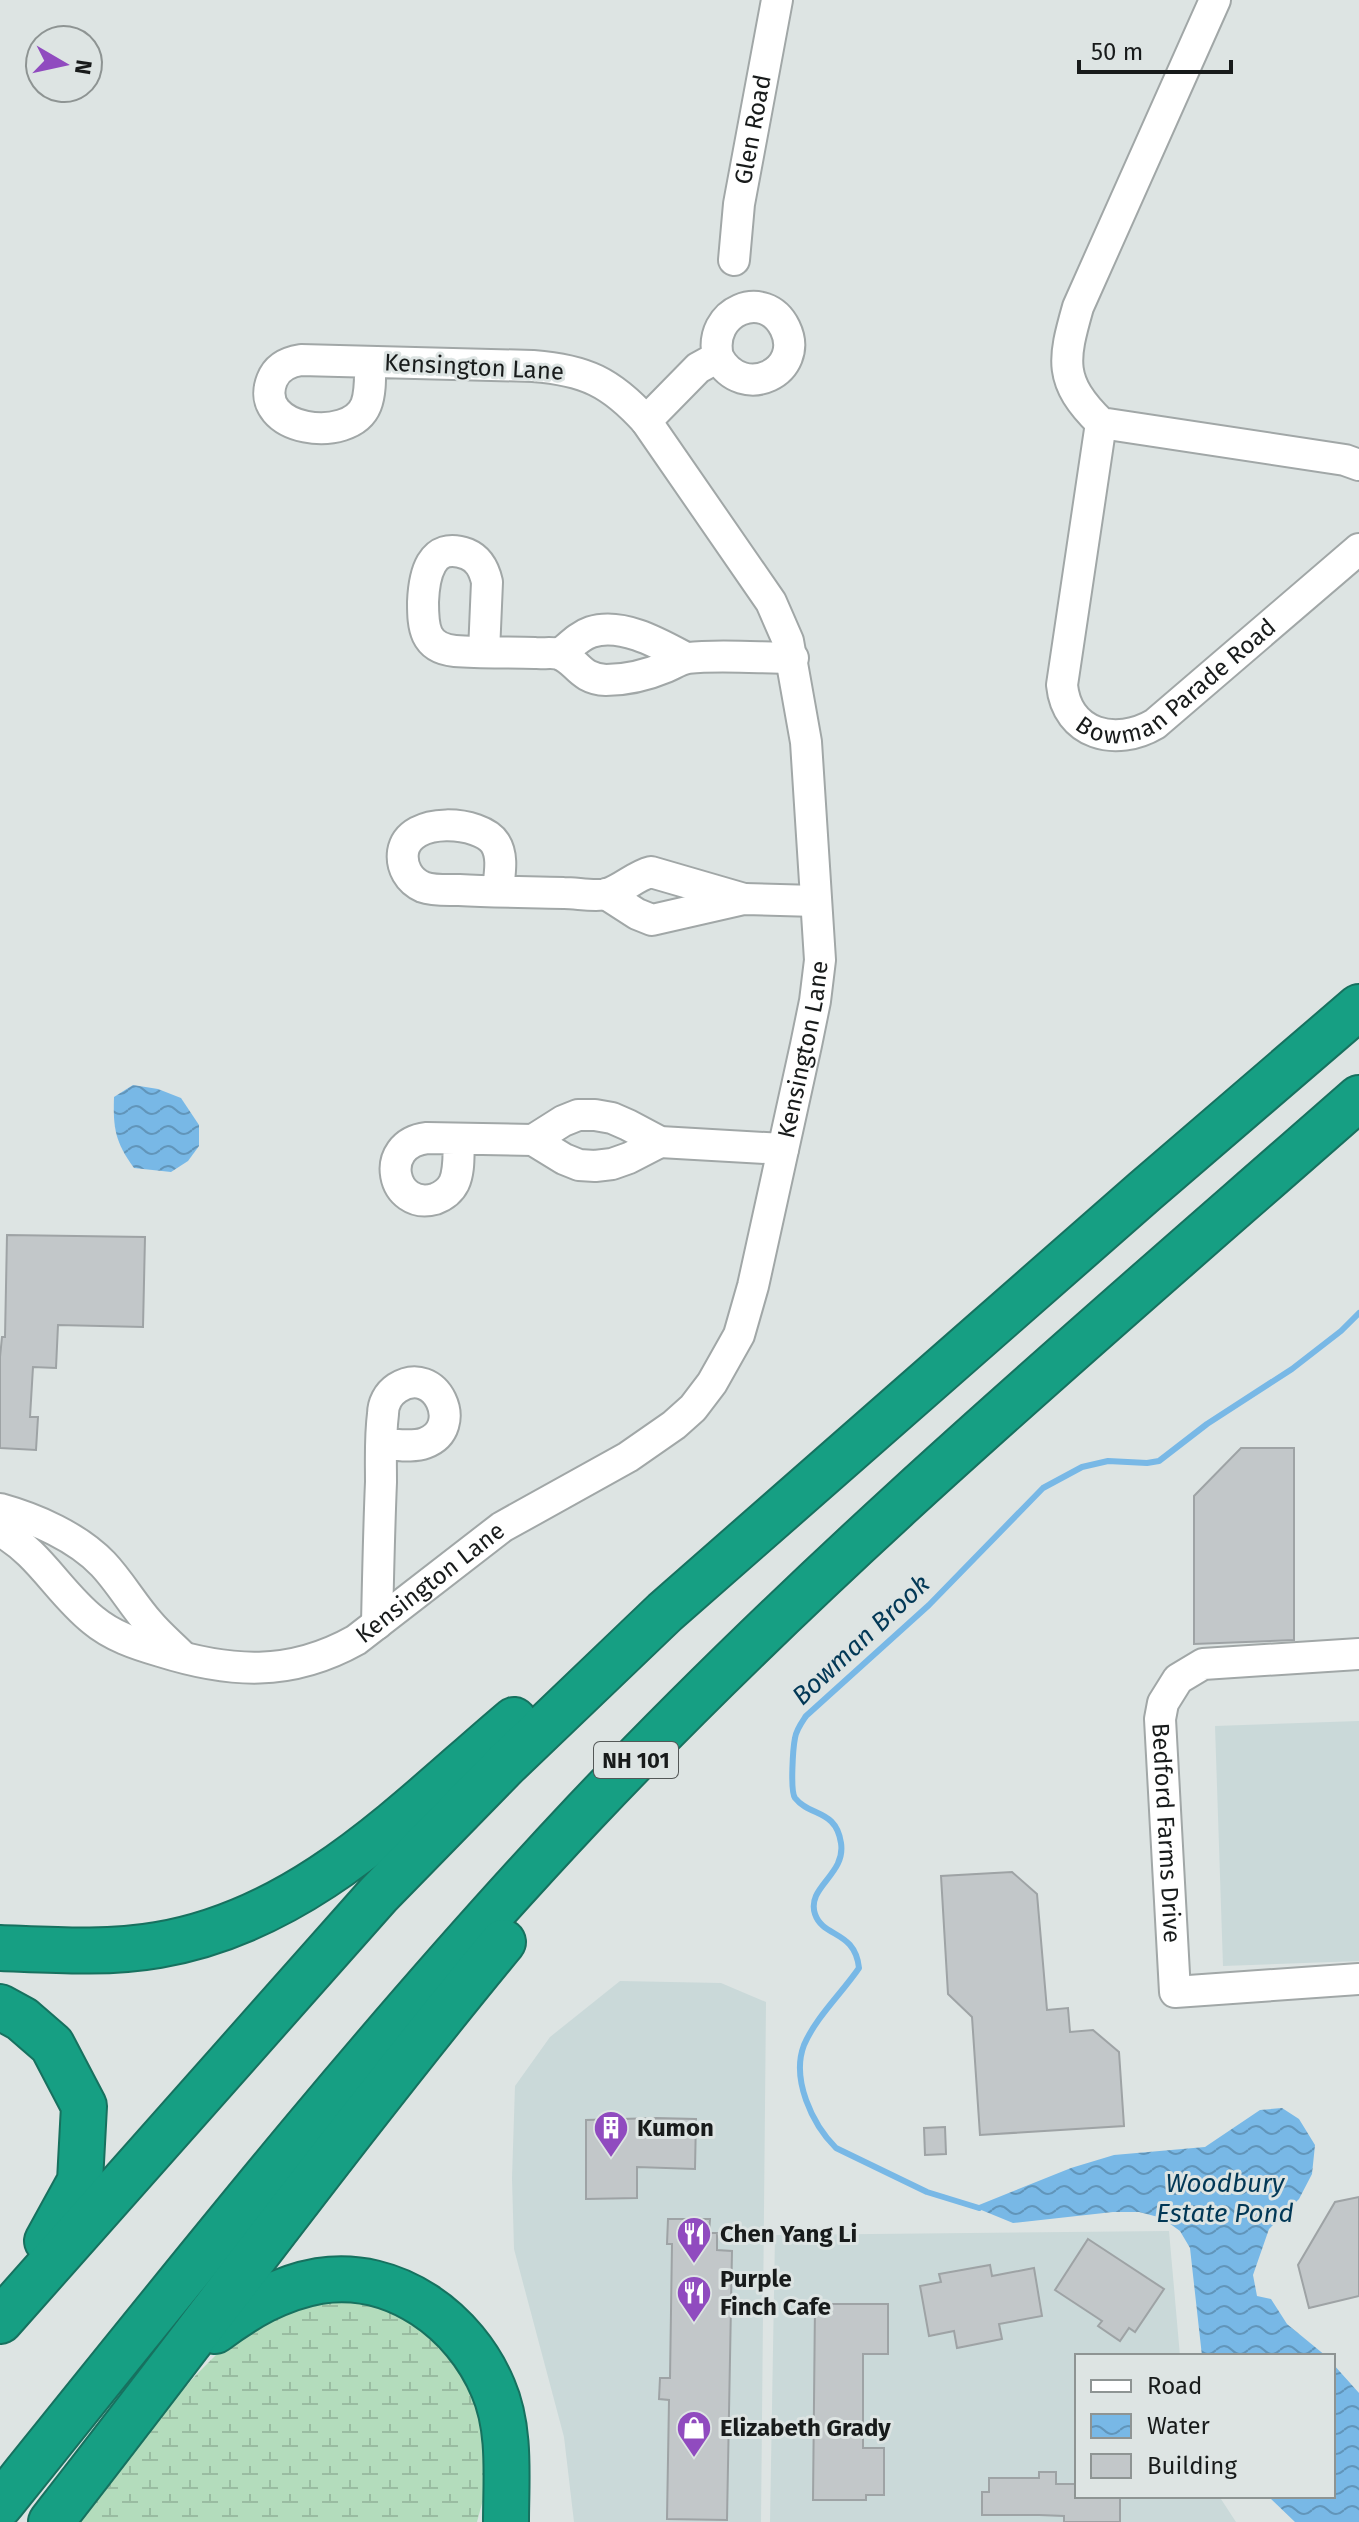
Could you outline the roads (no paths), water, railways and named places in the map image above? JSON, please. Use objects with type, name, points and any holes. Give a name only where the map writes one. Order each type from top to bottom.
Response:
[{"type":"highway","points":[[0,2321],[378,1895],[505,1765],[665,1612],[1359,1007]]},
{"type":"highway","name":"NH 101","points":[[0,2505],[209,2246],[443,1967],[586,1811],[886,1515],[1359,1098]]},
{"type":"highway","points":[[51,2522],[402,2066],[548,1888],[836,1580],[886,1515]]},
{"type":"highway","points":[[0,1948],[69,1950],[156,1945],[231,1926],[269,1910],[349,1860],[571,1670],[665,1612]]},
{"type":"highway","points":[[0,2007],[22,2019],[52,2045],[84,2106],[80,2181],[53,2232],[0,2301]]},
{"type":"highway","points":[[181,2357],[244,2309],[274,2294],[318,2281],[354,2280],[416,2299],[447,2321],[474,2350],[494,2390],[503,2424],[506,2501],[490,2522]]},
{"type":"street","name":"Glen Road","points":[[734,260],[739,204],[777,0]]},
{"type":"street","points":[[1215,0],[1078,307],[1066,357],[1071,381],[1080,402],[1101,423],[1345,460],[1359,465]]},
{"type":"street","points":[[646,421],[698,368],[718,357]]},
{"type":"street","name":"Kensington Lane","points":[[0,1531],[41,1564],[90,1618],[133,1642],[184,1658],[233,1668],[283,1667],[309,1662],[334,1653],[356,1640],[502,1527],[652,1442],[695,1405],[727,1359],[739,1335],[753,1286],[815,1001],[820,960],[806,742],[793,658],[783,627],[771,602],[646,421],[612,388],[595,378],[559,368],[370,362]]},
{"type":"street","name":"Bowman Parade Road","points":[[1101,423],[1062,685],[1064,702],[1081,724],[1096,731],[1124,736],[1141,732],[1155,724],[1359,549]]},
{"type":"street","points":[[560,654],[581,637],[601,630],[645,638],[686,658]]},
{"type":"street","points":[[484,652],[560,654],[579,671],[599,679],[643,675],[686,658],[793,658]]},
{"type":"street","points":[[498,891],[606,894],[651,872],[744,899]]},
{"type":"street","points":[[606,894],[652,920],[744,899],[816,901]]},
{"type":"street","points":[[533,1140],[563,1121],[578,1115],[595,1115],[620,1121],[660,1142],[783,1149]]},
{"type":"street","points":[[459,1139],[533,1140],[564,1159],[579,1165],[595,1166],[621,1161],[660,1142]]},
{"type":"street","points":[[377,1624],[382,1444]]},
{"type":"street","points":[[0,1509],[74,1541],[92,1554],[150,1624],[184,1658]]},
{"type":"street","name":"Bedford Farms Drive","points":[[1359,1654],[1203,1664],[1178,1679],[1163,1703],[1160,1719],[1175,1992],[1359,1979]]},
{"type":"water","points":[[133,1085],[158,1089],[181,1098],[199,1125],[199,1146],[188,1161],[171,1172],[134,1168],[119,1142],[114,1097]]},
{"type":"water","name":"Woodbury Estate Pond","points":[[1282,2108],[1299,2119],[1315,2145],[1312,2174],[1299,2199],[1269,2229],[1253,2275],[1257,2296],[1271,2299],[1287,2324],[1324,2354],[1202,2354],[1190,2248],[1180,2231],[1162,2218],[1139,2212],[1113,2212],[1013,2223],[974,2207],[1071,2168],[1114,2155],[1205,2147],[1260,2110]]},
{"type":"water","points":[[1335,2366],[1359,2393],[1359,2522],[1295,2522],[1270,2498],[1335,2498]]},
{"type":"waterway","name":"Bowman Brook","points":[[979,2208],[927,2192],[836,2148],[819,2127],[806,2100],[800,2072],[804,2045],[822,2015],[859,1968],[852,1947],[819,1922],[815,1914],[816,1896],[838,1864],[841,1843],[834,1824],[795,1798],[792,1769],[797,1732],[806,1716],[929,1605],[1043,1488],[1082,1467],[1108,1461],[1159,1461],[1207,1424],[1292,1369],[1359,1313]]},
{"type":"place","name":"Kumon","points":[[611,2159]]},
{"type":"place","name":"Chen Yang Li","points":[[694,2265]]},
{"type":"place","name":"Purple Finch Cafe","points":[[694,2324]]},
{"type":"place","name":"Elizabeth Grady","points":[[694,2459]]}]
